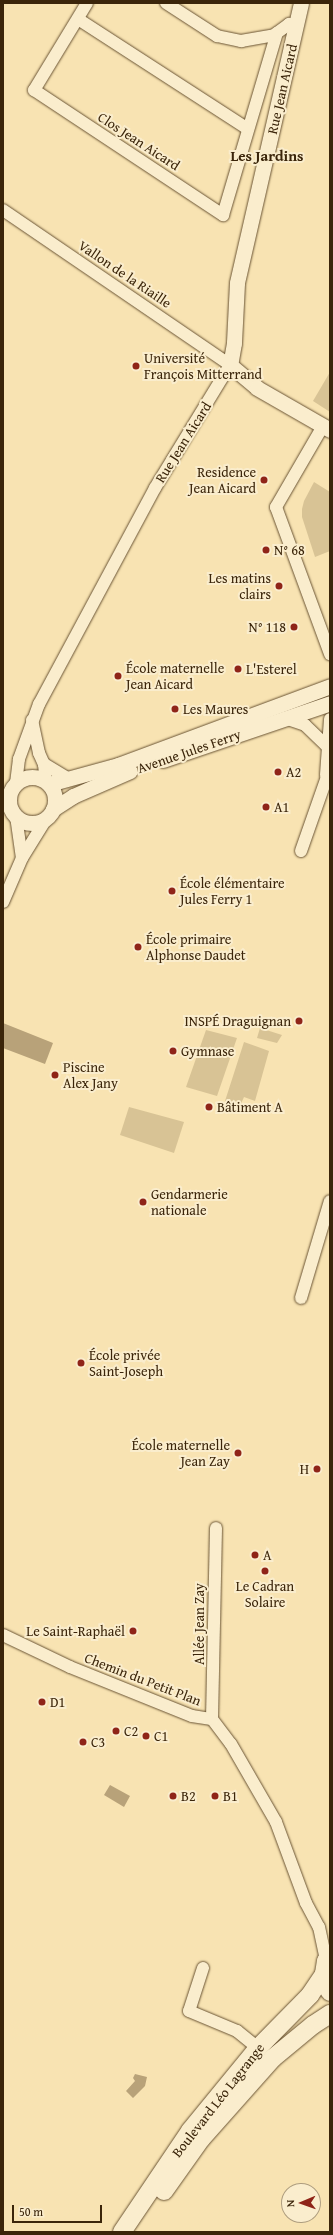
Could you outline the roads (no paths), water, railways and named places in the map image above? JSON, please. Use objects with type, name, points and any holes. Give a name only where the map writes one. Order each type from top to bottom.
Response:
[{"type":"main road","points":[[327,1964],[325,1983],[330,1992]]},
{"type":"main road","name":"Boulevard Léo Lagrange","points":[[122,2232],[190,2131],[258,2048],[310,1995],[327,1964]]},
{"type":"main road","name":"Boulevard Léo Lagrange","points":[[134,2232],[201,2139],[273,2058],[313,2024],[330,2014]]},
{"type":"street","name":"Clos Jean Aicard","points":[[87,3],[34,90],[223,215],[277,33]]},
{"type":"street","points":[[166,3],[217,36],[241,41],[277,33],[289,24],[296,26]]},
{"type":"street","name":"Rue Jean Aicard","points":[[10,782],[32,719],[155,488],[230,365],[234,343],[237,283],[301,3]]},
{"type":"street","points":[[78,19],[248,129]]},
{"type":"street","name":"Vallon de la Riaille","points":[[3,210],[230,365]]},
{"type":"street","points":[[230,365],[257,388],[326,428],[276,507],[330,654]]},
{"type":"street","name":"Avenue Jules Ferry","points":[[47,783],[118,765],[330,686]]},
{"type":"street","name":"Avenue Jules Ferry","points":[[50,813],[73,796],[115,776],[330,704]]},
{"type":"street","points":[[286,718],[305,725],[328,747]]},
{"type":"street","points":[[3,902],[22,858],[50,813],[54,792],[47,783],[44,764],[39,752],[32,719]]},
{"type":"street","points":[[301,852],[328,772],[330,719]]},
{"type":"street","points":[[44,764],[67,778]]},
{"type":"street","points":[[22,858],[10,811],[10,782],[31,777],[47,783]]},
{"type":"street","points":[[10,811],[24,821],[32,823],[41,821],[50,813]]},
{"type":"street","points":[[301,1298],[330,1201]]},
{"type":"street","name":"Allée Jean Zay","points":[[212,1719],[216,1528]]},
{"type":"street","name":"Chemin du Petit Plan","points":[[3,1635],[70,1667],[192,1716],[212,1719],[232,1744],[276,1822],[306,1903],[319,1927],[327,1964]]},
{"type":"street","name":"Chemin du Petit Plan","points":[[319,1927],[330,1936]]},
{"type":"street","points":[[203,1968],[189,2011],[237,2031],[258,2048]]},
{"type":"place","name":"Université François Mitterrand","points":[[136,366]]},
{"type":"place","name":"Residence Jean Aicard","points":[[264,480]]},
{"type":"place","name":"N° 68","points":[[266,550]]},
{"type":"place","name":"Les matins clairs","points":[[279,586]]},
{"type":"place","name":"N° 118","points":[[294,627]]},
{"type":"place","name":"L'Esterel","points":[[238,669]]},
{"type":"place","name":"École maternelle Jean Aicard","points":[[118,676]]},
{"type":"place","name":"Les Maures","points":[[175,709]]},
{"type":"place","name":"A2","points":[[278,772]]},
{"type":"place","name":"A1","points":[[266,807]]},
{"type":"place","name":"École élémentaire Jules Ferry 1","points":[[172,891]]},
{"type":"place","name":"École primaire Alphonse Daudet","points":[[138,947]]},
{"type":"place","name":"INSPÉ Draguignan","points":[[299,1021]]},
{"type":"place","name":"Gymnase","points":[[173,1051]]},
{"type":"place","name":"Piscine Alex Jany","points":[[55,1075]]},
{"type":"place","name":"Bâtiment A","points":[[209,1107]]},
{"type":"place","name":"Gendarmerie nationale","points":[[143,1202]]},
{"type":"place","name":"École privée Saint-Joseph","points":[[81,1363]]},
{"type":"place","name":"École maternelle Jean Zay","points":[[238,1453]]},
{"type":"place","name":"H","points":[[317,1469]]},
{"type":"place","name":"A","points":[[255,1555]]},
{"type":"place","name":"Le Cadran Solaire","points":[[265,1571]]},
{"type":"place","name":"Le Saint-Raphaël","points":[[133,1631]]},
{"type":"place","name":"D1","points":[[42,1702]]},
{"type":"place","name":"C2","points":[[116,1731]]},
{"type":"place","name":"C1","points":[[146,1736]]},
{"type":"place","name":"C3","points":[[83,1742]]},
{"type":"place","name":"B2","points":[[173,1796]]},
{"type":"place","name":"B1","points":[[215,1796]]},
{"type":"district","name":"Les Jardins","points":[[267,156]]}]
